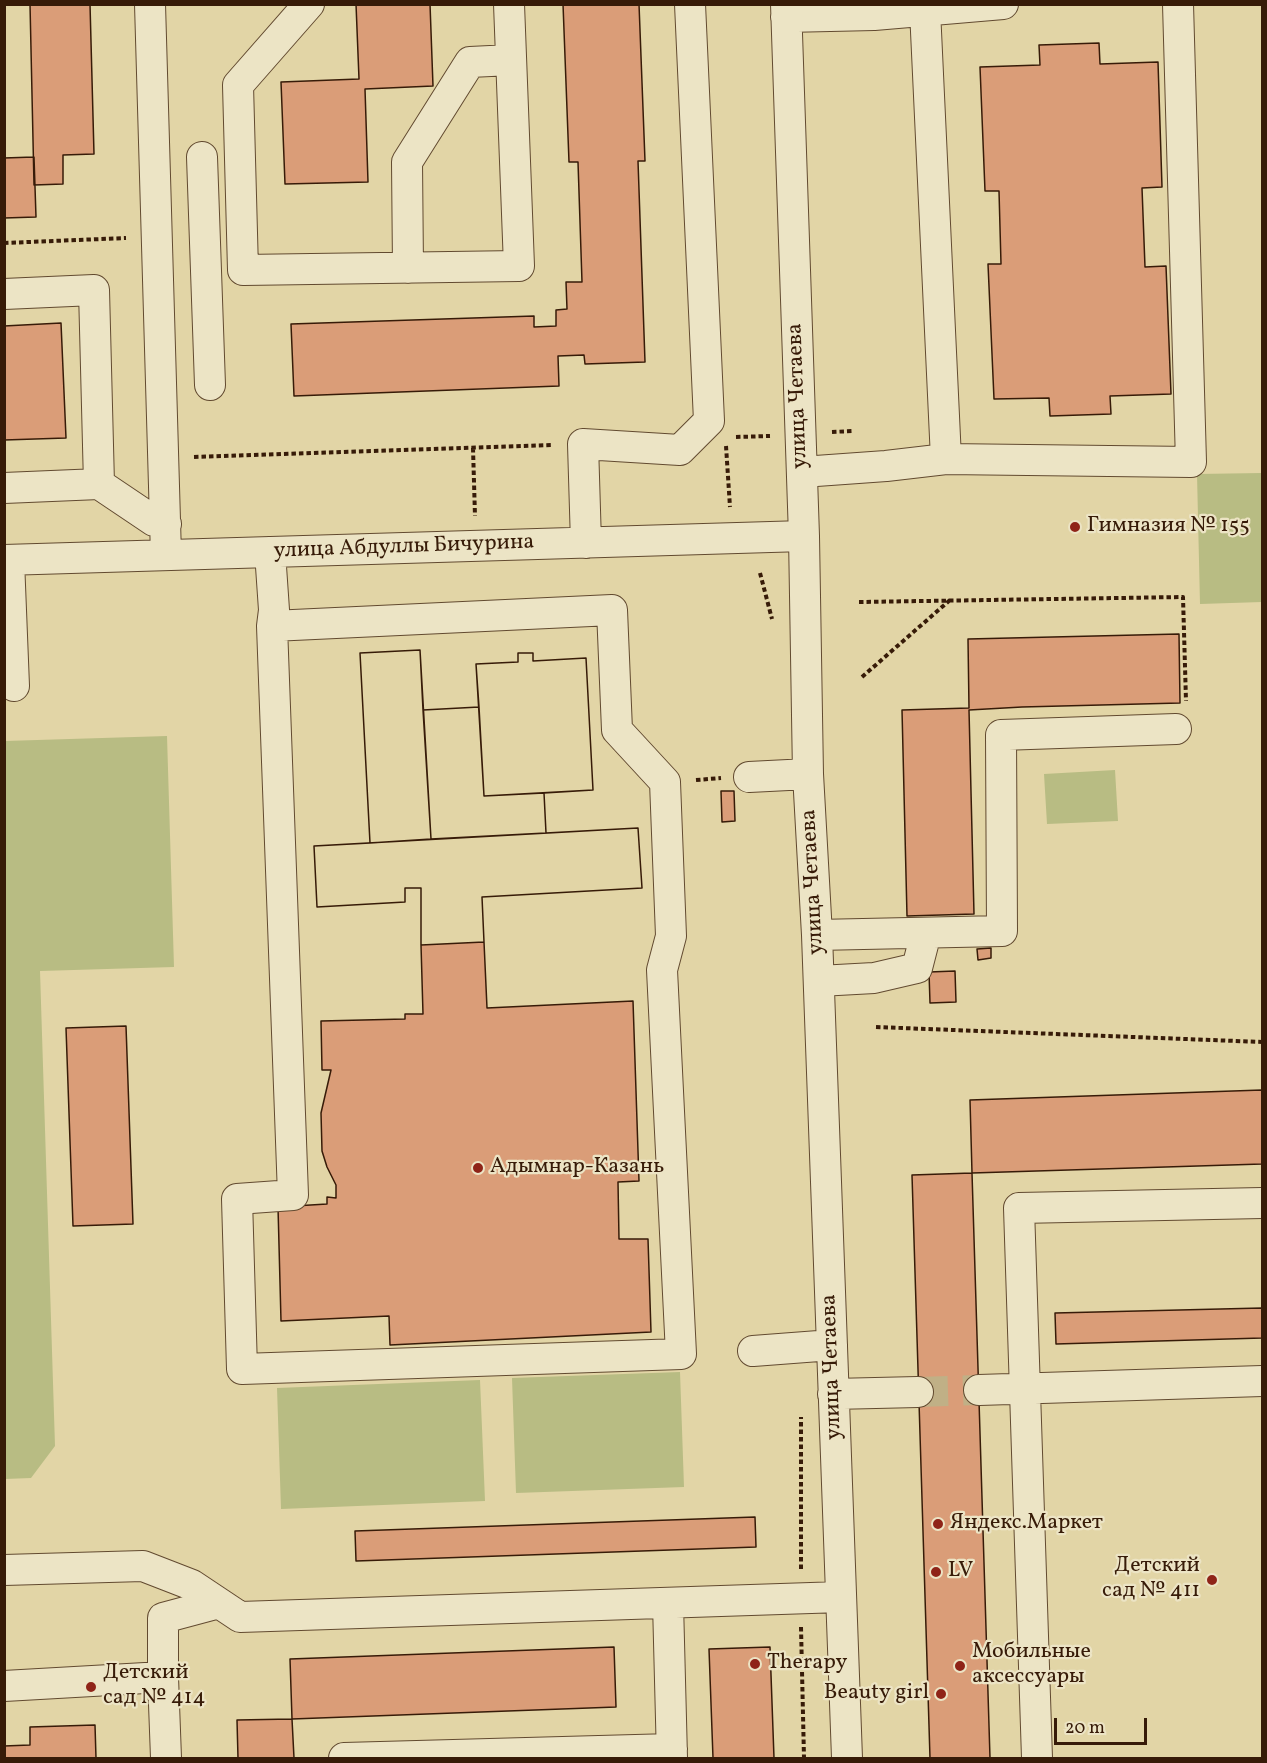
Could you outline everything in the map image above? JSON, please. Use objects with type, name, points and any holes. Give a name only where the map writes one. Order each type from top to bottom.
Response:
[{"type":"street","points":[[150,4],[166,555]]},
{"type":"street","points":[[243,270],[238,85],[309,4]]},
{"type":"street","points":[[206,271],[519,266],[509,4]]},
{"type":"street","points":[[586,543],[583,444],[680,450],[709,421],[690,4]]},
{"type":"street","points":[[786,11],[874,15],[1003,4]]},
{"type":"street","points":[[802,472],[946,459],[1191,462],[1178,4]]},
{"type":"street","points":[[925,10],[946,459]]},
{"type":"street","name":"улица Четаева","points":[[786,11],[804,536],[808,774],[818,936],[847,1758]]},
{"type":"street","points":[[408,268],[407,162],[470,62],[511,60]]},
{"type":"street","points":[[202,157],[210,385]]},
{"type":"street","points":[[4,294],[94,290],[99,483]]},
{"type":"street","points":[[4,488],[99,483],[154,521],[166,524]]},
{"type":"street","name":"улица Абдуллы Бичурина","points":[[7,560],[804,536]]},
{"type":"street","points":[[270,552],[274,610],[272,626],[293,1195],[237,1199],[242,1369],[681,1354],[662,970],[671,936],[665,782],[618,730],[612,610],[272,626]]},
{"type":"street","points":[[7,560],[14,686]]},
{"type":"street","points":[[818,936],[1002,930],[1001,735],[1181,716]]},
{"type":"street","points":[[749,777],[808,774]]},
{"type":"street","points":[[819,981],[874,978],[916,968],[926,933]]},
{"type":"street","points":[[1036,1758],[1019,1209],[1263,1203]]},
{"type":"street","points":[[753,1351],[832,1345]]},
{"type":"street","points":[[979,1390],[1263,1381]]},
{"type":"street","points":[[833,1394],[918,1392]]},
{"type":"street","points":[[4,1570],[142,1566],[192,1585],[240,1617],[841,1597]]},
{"type":"street","points":[[166,1758],[163,1618],[219,1603]]},
{"type":"street","points":[[344,1758],[672,1754],[668,1603]]},
{"type":"street","points":[[4,1686],[163,1677]]},
{"type":"path","points":[[4,243],[157,237]]},
{"type":"path","points":[[164,458],[583,444]]},
{"type":"path","points":[[473,447],[476,546]]},
{"type":"path","points":[[859,602],[1183,597],[1181,716]]},
{"type":"path","points":[[862,676],[950,600]]},
{"type":"path","points":[[665,782],[749,777]]},
{"type":"path","points":[[876,1028],[1263,1042]]},
{"type":"green space","points":[[1262,473],[1262,602],[1200,604],[1197,474]]},
{"type":"green space","points":[[167,736],[174,967],[40,971],[55,1446],[31,1478],[5,1479],[5,741]]},
{"type":"green space","points":[[1115,770],[1118,821],[1047,824],[1044,774]]},
{"type":"green space","points":[[680,1372],[684,1487],[516,1493],[512,1378]]},
{"type":"green space","points":[[480,1380],[485,1501],[281,1509],[277,1388]]},
{"type":"building","points":[[30,4],[90,4],[94,154],[63,155],[63,184],[34,185]]},
{"type":"building","points":[[356,4],[430,4],[433,86],[365,89],[368,182],[285,184],[281,82],[359,79]]},
{"type":"building","points":[[563,4],[639,4],[645,161],[638,161],[645,362],[585,364],[584,355],[558,356],[559,386],[294,396],[291,324],[534,316],[534,327],[556,326],[556,310],[567,309],[566,282],[582,282],[578,162],[569,162]]},
{"type":"building","points":[[1099,43],[1100,64],[1158,62],[1162,187],[1142,188],[1145,267],[1166,266],[1171,394],[1110,396],[1111,414],[1050,416],[1049,398],[994,399],[988,264],[1001,264],[999,191],[985,191],[980,67],[1040,65],[1039,45]]},
{"type":"building","points":[[34,157],[36,217],[4,218],[4,158]]},
{"type":"building","points":[[61,323],[66,438],[4,440],[4,326]]},
{"type":"building","points":[[1179,634],[1180,703],[969,710],[974,914],[907,916],[902,710],[969,708],[968,639]]},
{"type":"building","points":[[420,650],[423,710],[479,707],[476,664],[518,662],[518,653],[533,653],[533,661],[586,658],[593,790],[544,793],[546,833],[638,828],[642,888],[482,897],[484,942],[421,945],[421,888],[405,888],[405,902],[317,907],[314,846],[370,843],[360,653]]},
{"type":"building","points":[[420,650],[431,839],[370,843],[360,653]]},
{"type":"building","points":[[518,653],[533,653],[533,661],[586,658],[593,790],[484,796],[476,664],[518,662]]},
{"type":"building","points":[[479,707],[484,796],[544,793],[546,833],[431,839],[423,710]]},
{"type":"building","points":[[721,791],[734,791],[735,821],[722,822]]},
{"type":"building","points":[[638,828],[642,888],[482,897],[484,942],[421,945],[421,888],[405,888],[405,902],[317,907],[314,846]]},
{"type":"building","points":[[484,942],[487,1008],[633,1001],[639,1181],[618,1182],[619,1239],[648,1239],[651,1332],[390,1345],[389,1316],[281,1321],[278,1207],[327,1204],[327,1197],[336,1198],[336,1185],[322,1151],[321,1113],[331,1070],[322,1070],[321,1021],[405,1019],[405,1014],[423,1014],[421,945]]},
{"type":"building","points":[[991,948],[991,958],[978,960],[977,949]]},
{"type":"building","points":[[955,971],[956,1002],[930,1003],[929,972]]},
{"type":"building","points":[[126,1026],[133,1224],[73,1226],[66,1028]]},
{"type":"building","points":[[1262,1090],[1262,1164],[972,1173],[970,1100]]},
{"type":"building","points":[[972,1173],[990,1758],[930,1758],[912,1175]]},
{"type":"building","points":[[1262,1308],[1262,1338],[1056,1344],[1055,1313]]},
{"type":"building","points":[[755,1517],[756,1547],[356,1561],[355,1531]]},
{"type":"building","points":[[614,1647],[616,1707],[292,1719],[290,1659]]},
{"type":"building","points":[[770,1647],[774,1758],[713,1758],[709,1649]]},
{"type":"building","points":[[292,1719],[294,1758],[238,1758],[237,1720]]},
{"type":"building","points":[[95,1725],[96,1758],[4,1758],[4,1746],[30,1745],[30,1727]]},
{"type":"tunnel","points":[[918,1392],[979,1390]]},
{"type":"place","name":"Гимназия № 155","points":[[1075,527]]},
{"type":"place","name":"Адымнар-Казань","points":[[478,1168]]},
{"type":"place","name":"Яндекс.Маркет","points":[[938,1524]]},
{"type":"place","name":"LV","points":[[936,1572]]},
{"type":"place","name":"Детский сад № 411","points":[[1212,1580]]},
{"type":"place","name":"Therapy","points":[[755,1664]]},
{"type":"place","name":"Мобильные аксессуары","points":[[960,1666]]},
{"type":"place","name":"Детский сад № 414","points":[[91,1687]]},
{"type":"place","name":"Beauty girl","points":[[941,1694]]}]
